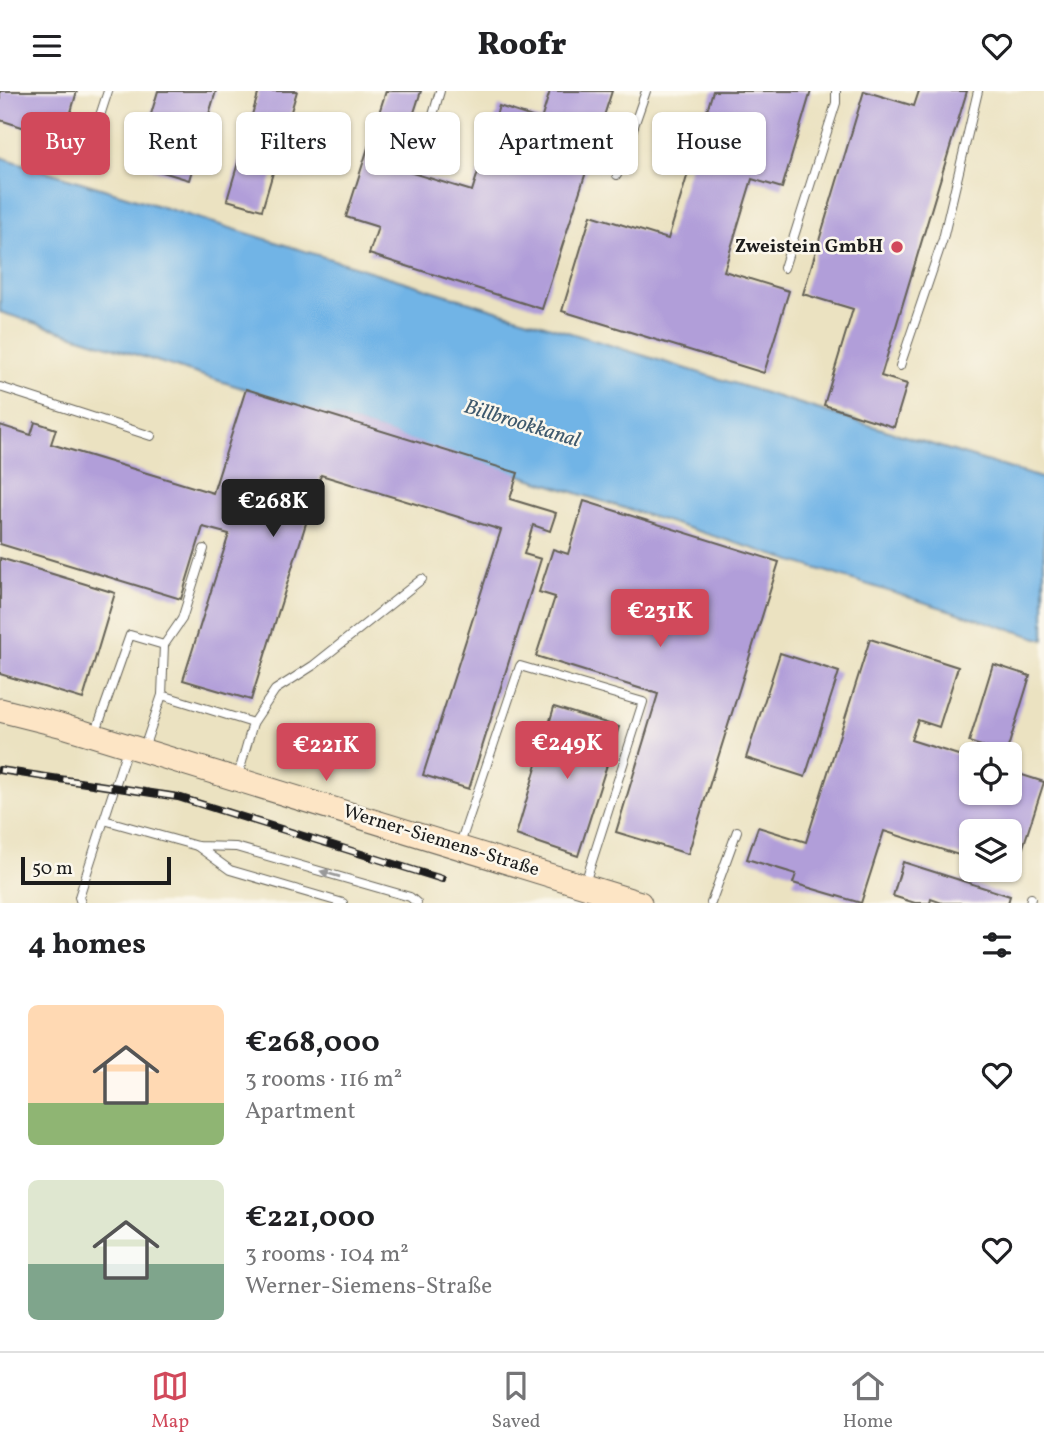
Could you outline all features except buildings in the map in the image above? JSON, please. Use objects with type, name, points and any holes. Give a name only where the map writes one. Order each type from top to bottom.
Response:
[{"type":"street","name":"Werner-Siemens-Straße","points":[[0,710],[95,735],[640,903]]},
{"type":"lane","points":[[101,112],[108,91]]},
{"type":"lane","points":[[434,112],[440,91]]},
{"type":"lane","points":[[638,114],[646,91]]},
{"type":"lane","points":[[784,268],[836,103],[836,91]]},
{"type":"lane","points":[[900,366],[943,239],[978,91]]},
{"type":"lane","points":[[0,387],[151,436]]},
{"type":"lane","points":[[81,903],[79,897],[104,820],[162,695],[164,645],[182,619],[204,549]]},
{"type":"lane","points":[[237,779],[253,723],[275,690],[314,665],[422,579]]},
{"type":"lane","points":[[95,735],[130,635],[164,645]]},
{"type":"lane","points":[[458,847],[520,666],[643,702],[584,886]]},
{"type":"lane","points":[[162,695],[253,723]]},
{"type":"lane","points":[[104,820],[197,846],[236,847],[410,897],[417,903]]},
{"type":"lane","points":[[710,903],[737,831]]},
{"type":"lane","points":[[197,846],[229,870],[343,903]]},
{"type":"water","name":"Billbrookkanal","points":[[0,157],[21,163],[21,175],[58,175],[1044,479],[1044,640],[0,312]]},
{"type":"railway","points":[[0,770],[178,797],[442,879]]},
{"type":"place","name":"Zweistein GmbH","points":[[897,247]]}]
